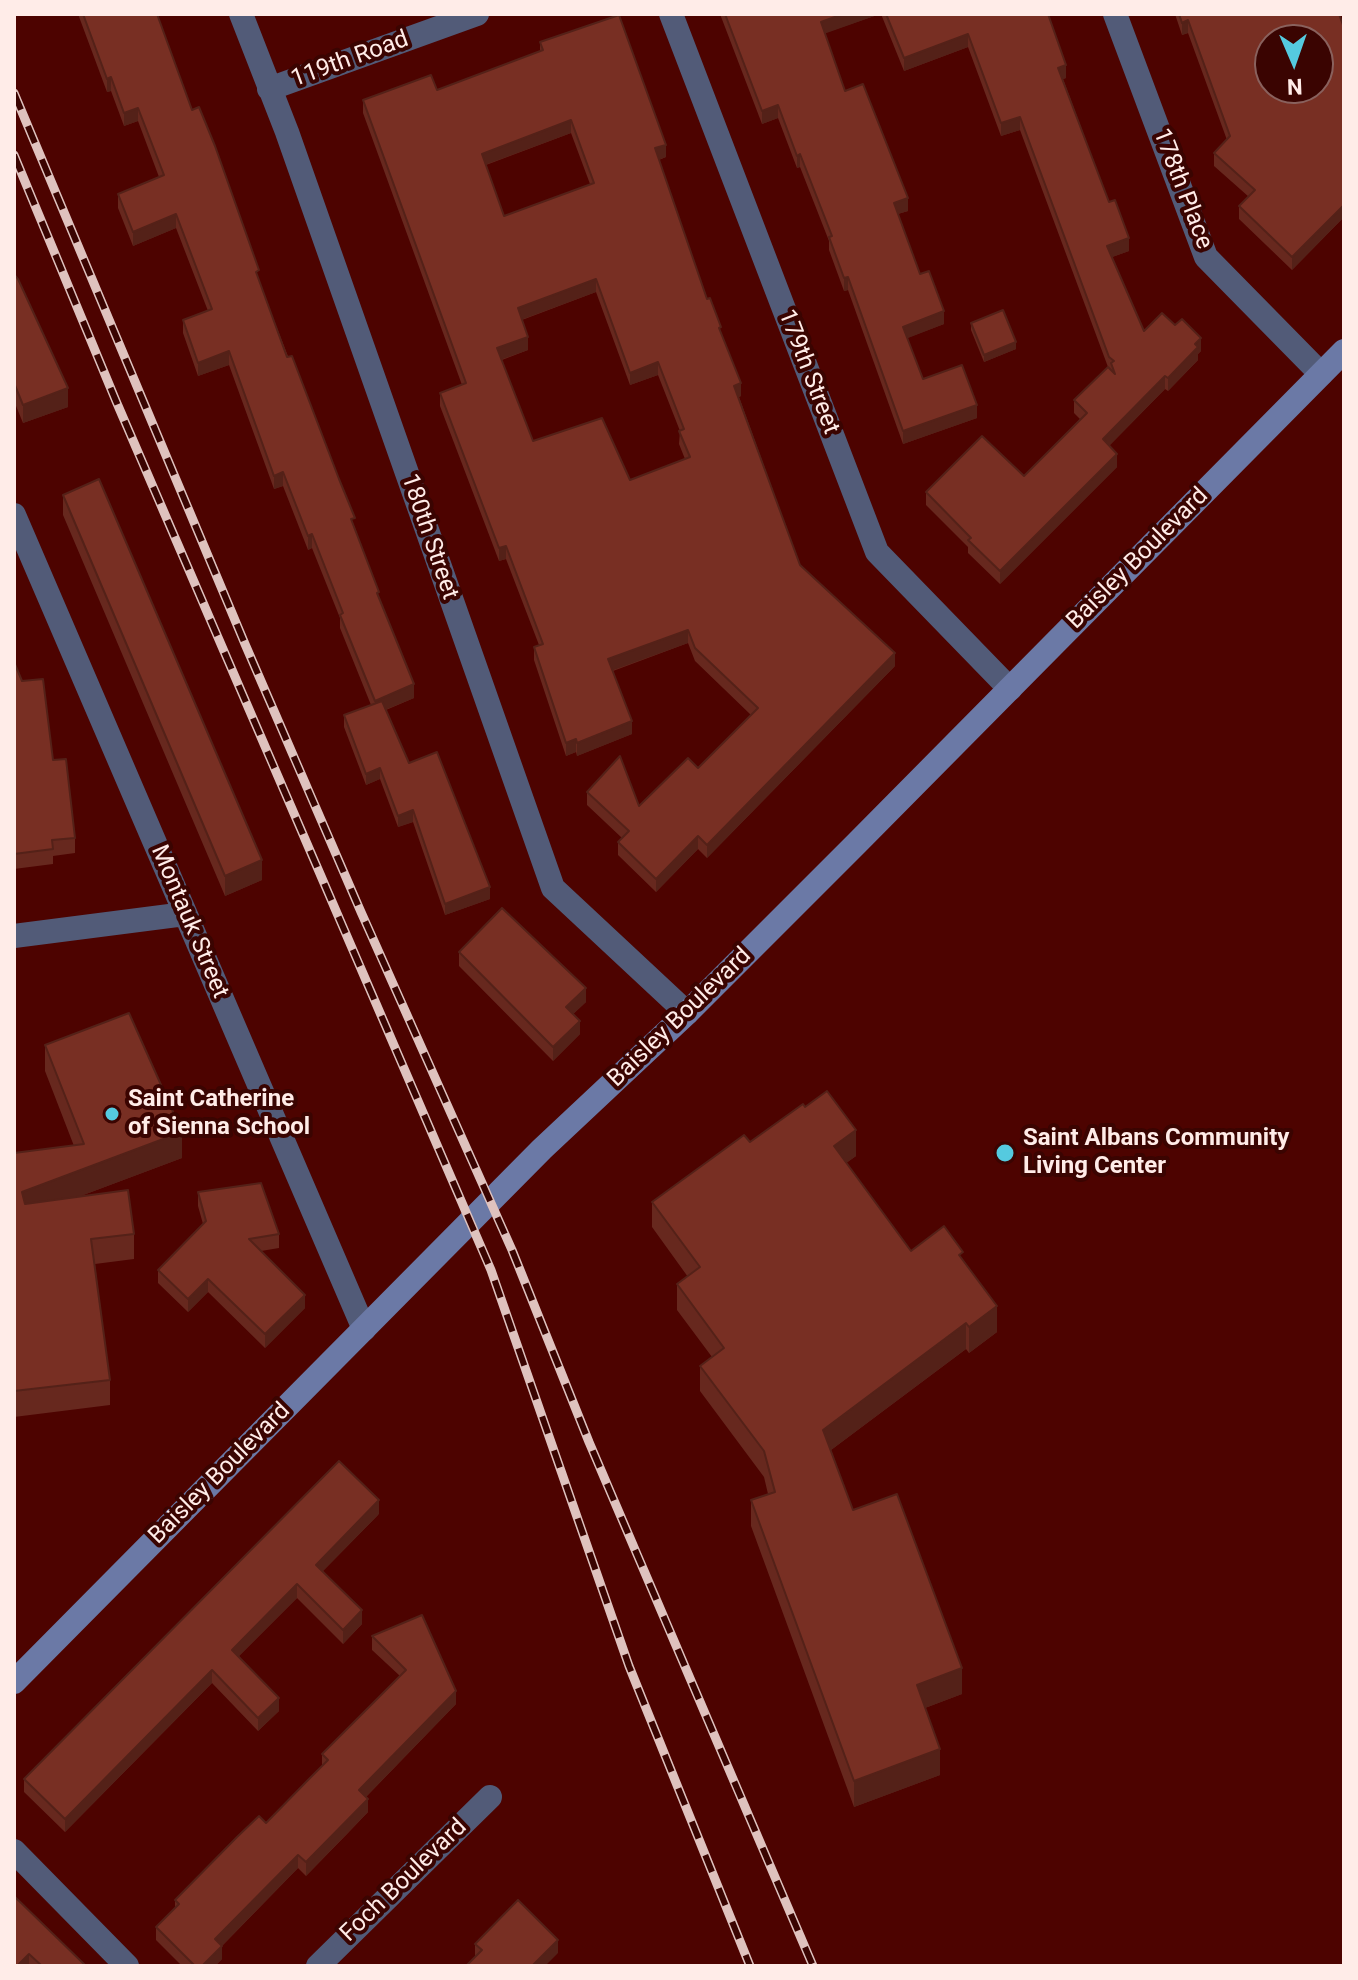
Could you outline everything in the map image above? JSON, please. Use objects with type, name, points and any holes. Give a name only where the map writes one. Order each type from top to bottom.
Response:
[{"type":"street","name":"180th Street","points":[[241,14],[553,888],[687,1013]]},
{"type":"street","name":"119th Road","points":[[269,89],[477,14]]},
{"type":"street","name":"179th Street","points":[[671,14],[877,552],[1010,689]]},
{"type":"street","name":"178th Place","points":[[1115,14],[1206,257],[1321,374]]},
{"type":"street","name":"Baisley Boulevard","points":[[14,1682],[542,1149],[687,1013],[1344,351]]},
{"type":"street","name":"Montauk Street","points":[[14,515],[364,1329]]},
{"type":"street","points":[[14,936],[185,914]]},
{"type":"street","name":"Foch Boulevard","points":[[318,1966],[490,1797]]},
{"type":"street","points":[[14,1851],[127,1966]]},
{"type":"building","points":[[83,14],[157,14],[192,110],[199,107],[215,146],[287,357],[292,356],[355,518],[351,519],[377,593],[414,684],[375,701],[312,534],[308,536],[283,472],[274,476],[229,351],[198,363],[183,320],[212,309],[176,214],[133,232],[118,194],[164,175],[138,108],[124,113],[111,77],[107,79]]},
{"type":"building","points":[[725,14],[843,14],[821,22],[845,91],[863,84],[908,198],[894,203],[920,274],[929,271],[944,311],[903,327],[923,379],[962,365],[977,405],[903,431],[800,154],[797,156],[778,105],[762,111]]},
{"type":"building","points":[[886,14],[1048,14],[1066,65],[1058,68],[1109,202],[1115,200],[1129,238],[1107,246],[1144,331],[1162,313],[1175,325],[1182,319],[1201,338],[1195,344],[1198,347],[1168,378],[1165,376],[1103,439],[1117,454],[1000,571],[926,492],[982,436],[1024,476],[1087,413],[1074,400],[1108,367],[1115,374],[1111,363],[1114,361],[1109,357],[1020,117],[1001,123],[968,34],[904,58]]},
{"type":"building","points":[[1179,14],[1339,14],[1344,24],[1344,205],[1292,257],[1239,206],[1255,190],[1214,153],[1230,136],[1188,20],[1182,23]]},
{"type":"building","points":[[619,15],[666,145],[655,148],[707,299],[710,298],[741,383],[734,386],[800,565],[895,653],[707,845],[698,836],[656,879],[618,842],[629,831],[587,792],[620,756],[639,806],[688,758],[698,768],[758,708],[695,648],[688,630],[608,659],[632,721],[577,743],[576,739],[566,743],[534,647],[543,644],[506,546],[499,548],[440,393],[466,383],[363,100],[431,75],[437,90],[543,50],[540,42]],"holes":[[[571,120],[594,183],[504,216],[482,154]],[[596,279],[630,373],[658,362],[684,429],[679,431],[690,457],[630,480],[602,418],[533,441],[497,348],[528,337],[518,308]]]},
{"type":"building","points":[[14,274],[68,388],[23,405],[14,383]]},
{"type":"building","points":[[1003,310],[1016,342],[984,355],[971,323]]},
{"type":"building","points":[[99,479],[262,860],[225,876],[63,495]]},
{"type":"building","points":[[14,662],[22,681],[43,679],[53,760],[66,759],[75,838],[52,840],[53,849],[14,854]]},
{"type":"building","points":[[382,701],[409,763],[437,752],[490,887],[445,904],[413,810],[398,816],[380,768],[366,774],[344,715]]},
{"type":"building","points":[[502,908],[586,988],[566,1007],[580,1021],[553,1047],[459,952]]},
{"type":"building","points":[[129,1013],[182,1132],[22,1192],[25,1204],[128,1190],[134,1234],[91,1239],[110,1380],[14,1391],[14,1153],[84,1144],[45,1045]]},
{"type":"building","points":[[827,1091],[856,1130],[834,1146],[911,1251],[944,1226],[963,1252],[959,1255],[997,1306],[969,1327],[966,1323],[823,1430],[853,1510],[897,1494],[962,1668],[917,1685],[940,1749],[854,1781],[751,1500],[775,1492],[764,1451],[700,1366],[724,1348],[677,1284],[700,1267],[652,1202],[744,1135],[750,1142],[803,1104],[805,1107]]},
{"type":"building","points":[[261,1183],[279,1234],[249,1239],[305,1295],[265,1334],[208,1279],[188,1299],[158,1270],[206,1221],[198,1192]]},
{"type":"building","points":[[339,1461],[379,1500],[316,1565],[362,1610],[343,1630],[297,1584],[232,1650],[279,1698],[258,1718],[212,1670],[65,1819],[24,1779]]},
{"type":"building","points":[[422,1615],[456,1691],[359,1790],[368,1799],[306,1862],[298,1855],[215,1939],[222,1946],[202,1966],[195,1966],[156,1927],[179,1904],[175,1900],[237,1837],[259,1816],[266,1823],[328,1760],[322,1754],[406,1670],[372,1636]]},
{"type":"building","points":[[14,1896],[86,1966],[42,1966],[29,1954],[14,1966]]},
{"type":"building","points":[[518,1900],[558,1940],[532,1966],[466,1966],[482,1950],[475,1944]]},
{"type":"railway","points":[[14,93],[245,644],[512,1250],[589,1442],[813,1966]]},
{"type":"railway","points":[[14,155],[116,401],[491,1270],[629,1666],[750,1966]]},
{"type":"place","name":"Saint Catherine of Sienna School","points":[[112,1114]]},
{"type":"place","name":"Saint Albans Community Living Center","points":[[1005,1153]]}]
